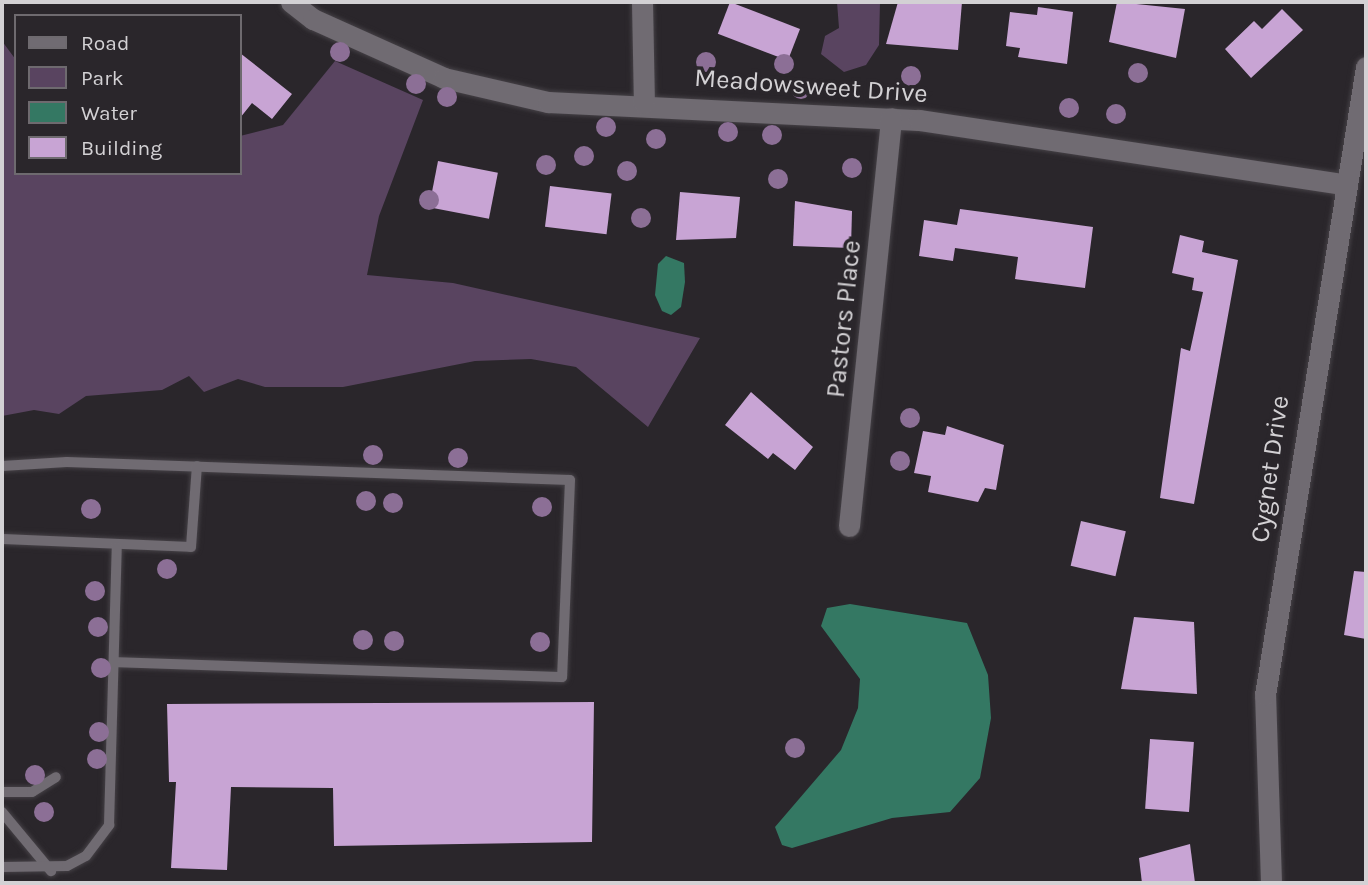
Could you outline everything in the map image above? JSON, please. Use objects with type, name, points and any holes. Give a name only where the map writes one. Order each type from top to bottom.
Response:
[{"type":"street","name":"Meadowsweet Drive","points":[[291,2],[313,19],[444,78],[548,102],[644,103],[891,118],[1064,137],[1344,184]]},
{"type":"street","points":[[642,2],[644,103]]},
{"type":"street","name":"Cygnet Drive","points":[[1271,883],[1265,695],[1344,184],[1366,67]]},
{"type":"street","name":"Pastors Place","points":[[849,526],[891,118]]},
{"type":"lane","points":[[2,466],[197,466],[570,480],[562,677],[116,662]]},
{"type":"lane","points":[[2,539],[117,547],[191,547],[197,466]]},
{"type":"lane","points":[[2,867],[51,870],[86,856],[109,825],[116,662],[117,547]]},
{"type":"lane","points":[[2,792],[32,792],[56,777]]},
{"type":"lane","points":[[2,812],[51,870]]},
{"type":"green space","points":[[837,2],[880,2],[879,45],[866,65],[844,72],[821,54],[825,36],[839,28]]},
{"type":"green space","points":[[2,41],[14,57],[14,175],[242,175],[242,135],[283,125],[335,61],[423,100],[379,216],[367,275],[453,283],[700,338],[648,427],[576,367],[531,359],[475,361],[343,387],[265,387],[238,379],[204,392],[189,376],[162,390],[86,396],[59,414],[34,410],[2,416]]},
{"type":"water","points":[[666,256],[684,263],[685,282],[681,307],[671,315],[662,311],[655,295],[658,264]]},
{"type":"water","points":[[850,604],[967,623],[988,675],[991,718],[980,778],[950,812],[892,818],[792,848],[782,845],[775,827],[841,750],[858,708],[860,679],[821,626],[827,608]]},
{"type":"building","points":[[730,2],[800,29],[788,61],[718,34]]},
{"type":"building","points":[[898,2],[962,2],[958,50],[886,44]]},
{"type":"building","points":[[1117,2],[1185,9],[1176,58],[1109,42]]},
{"type":"building","points":[[1038,7],[1073,12],[1067,64],[1018,57],[1020,48],[1006,46],[1010,12],[1037,15]]},
{"type":"building","points":[[1282,9],[1303,30],[1251,78],[1225,49],[1254,21],[1262,29]]},
{"type":"building","points":[[242,55],[292,94],[272,119],[252,103],[242,116]]},
{"type":"building","points":[[438,161],[498,173],[489,219],[429,207]]},
{"type":"building","points":[[550,186],[612,194],[607,234],[545,227]]},
{"type":"building","points":[[680,192],[740,197],[736,238],[676,240]]},
{"type":"building","points":[[795,201],[852,211],[851,248],[793,246]]},
{"type":"building","points":[[960,209],[1093,227],[1085,288],[1015,279],[1018,257],[955,248],[953,261],[919,256],[924,220],[957,225]]},
{"type":"building","points":[[1180,235],[1204,241],[1202,252],[1238,260],[1194,504],[1160,498],[1181,348],[1190,351],[1203,292],[1192,290],[1194,278],[1172,273]]},
{"type":"building","points":[[751,392],[813,447],[795,470],[773,453],[768,459],[725,425]]},
{"type":"building","points":[[947,426],[1004,445],[996,490],[985,488],[978,502],[928,492],[931,476],[914,473],[923,431],[945,435]]},
{"type":"building","points":[[1081,521],[1126,531],[1115,576],[1071,566]]},
{"type":"building","points":[[1354,571],[1366,572],[1366,639],[1344,635]]},
{"type":"building","points":[[1134,617],[1194,622],[1197,694],[1121,689]]},
{"type":"building","points":[[594,702],[592,842],[334,846],[333,788],[231,787],[227,870],[171,868],[176,782],[169,782],[167,704]]},
{"type":"building","points":[[1150,739],[1194,742],[1189,812],[1145,809]]},
{"type":"building","points":[[1190,844],[1195,883],[1142,883],[1139,858]]}]
